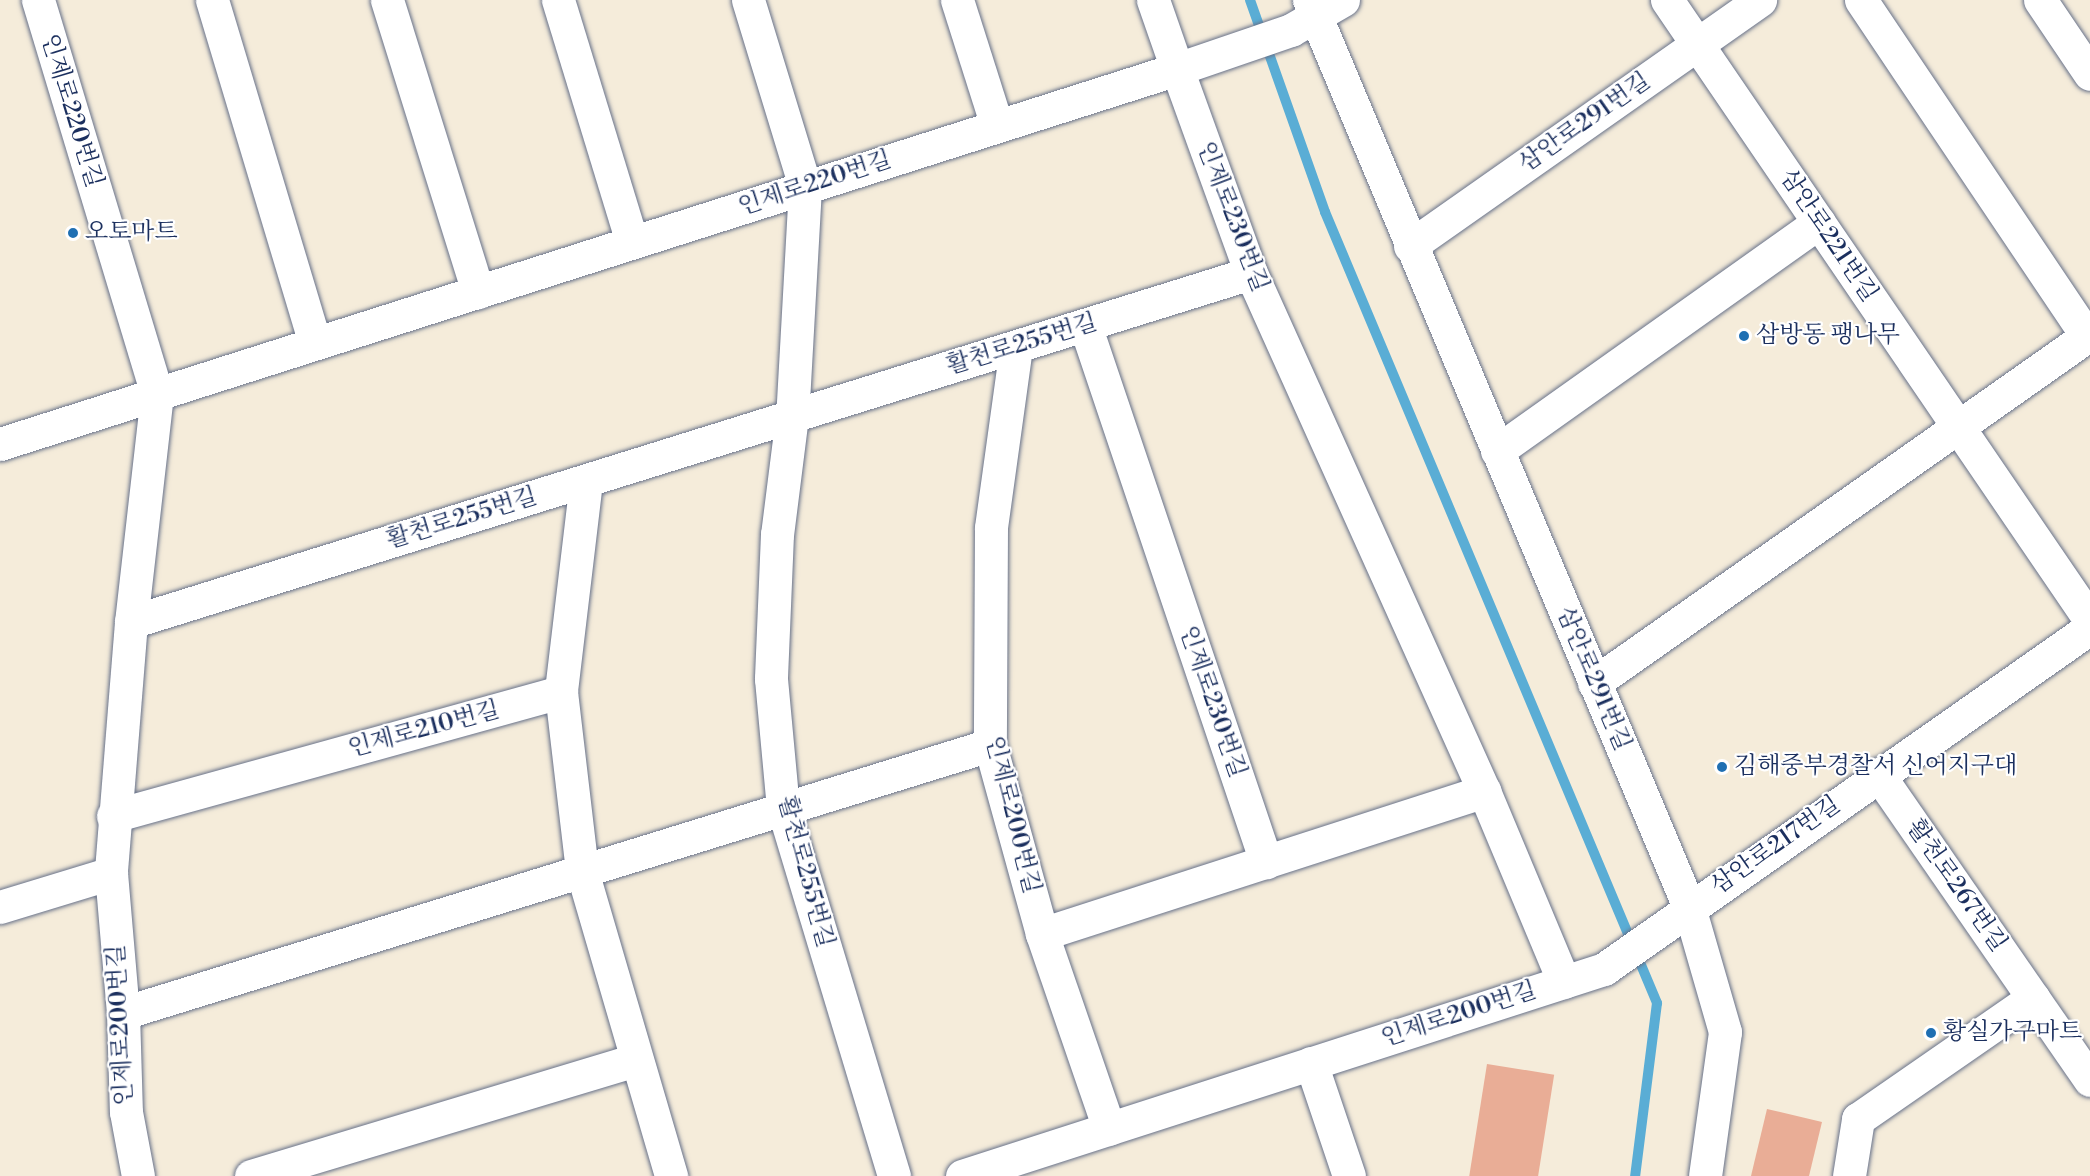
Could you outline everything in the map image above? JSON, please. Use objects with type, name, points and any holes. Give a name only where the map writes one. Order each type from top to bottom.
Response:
[{"type":"street","name":"인제로220번길","points":[[38,0],[157,394]]},
{"type":"street","points":[[212,0],[315,343]]},
{"type":"street","points":[[387,0],[478,292]]},
{"type":"street","points":[[558,0],[632,242]]},
{"type":"street","name":"활천로255번길","points":[[748,0],[805,187],[792,416],[777,534],[771,679],[783,808],[894,1176]]},
{"type":"street","points":[[957,0],[997,126]]},
{"type":"street","name":"인제로230번길","points":[[1153,0],[1189,65],[1251,273],[1484,791],[1564,982]]},
{"type":"street","name":"인제로220번길","points":[[0,444],[1189,65],[1343,0]]},
{"type":"street","name":"삼안로221번길","points":[[1667,0],[2090,620]]},
{"type":"street","name":"삼안로291번길","points":[[1410,246],[1760,0]]},
{"type":"street","points":[[1594,683],[2089,335],[1861,0]]},
{"type":"street","points":[[2040,0],[2090,74]]},
{"type":"street","name":"삼안로291번길","points":[[1305,16],[1410,246],[1594,683],[1679,913]]},
{"type":"street","points":[[1497,451],[1819,222]]},
{"type":"street","name":"활천로255번길","points":[[131,621],[1251,273]]},
{"type":"street","name":"인제로230번길","points":[[1085,325],[1266,862]]},
{"type":"street","name":"인제로200번길","points":[[1016,347],[991,528],[990,744],[1042,934],[1109,1129]]},
{"type":"street","points":[[0,907],[111,873],[113,816],[131,621],[157,394]]},
{"type":"street","points":[[586,481],[561,692],[582,871],[635,1060],[671,1176]]},
{"type":"street","name":"삼안로217번길","points":[[1604,969],[1679,913],[2090,628]]},
{"type":"street","name":"인제로210번길","points":[[113,816],[561,692]]},
{"type":"street","points":[[123,1013],[990,744]]},
{"type":"street","name":"활천로267번길","points":[[1878,774],[2090,1080]]},
{"type":"street","points":[[1042,934],[1484,791]]},
{"type":"street","name":"인제로200번길","points":[[111,873],[123,1013],[126,1112],[138,1176]]},
{"type":"street","points":[[1679,913],[1725,1032],[1705,1176]]},
{"type":"street","name":"인제로200번길","points":[[962,1176],[1604,969]]},
{"type":"street","points":[[1849,1176],[1858,1119],[2033,998]]},
{"type":"street","points":[[251,1176],[635,1060]]},
{"type":"street","points":[[1311,1063],[1349,1176]]},
{"type":"building","points":[[1487,1064],[1554,1075],[1538,1176],[1469,1176]]},
{"type":"building","points":[[1767,1109],[1822,1122],[1809,1176],[1751,1176]]},
{"type":"waterway","points":[[1250,0],[1325,212],[1657,1003],[1635,1176]]},
{"type":"place","name":"오토마트","points":[[73,233]]},
{"type":"place","name":"삼방동 팽나무","points":[[1744,336]]},
{"type":"place","name":"김해중부경찰서 신어지구대","points":[[1722,767]]},
{"type":"place","name":"황실가구마트","points":[[1931,1033]]}]
